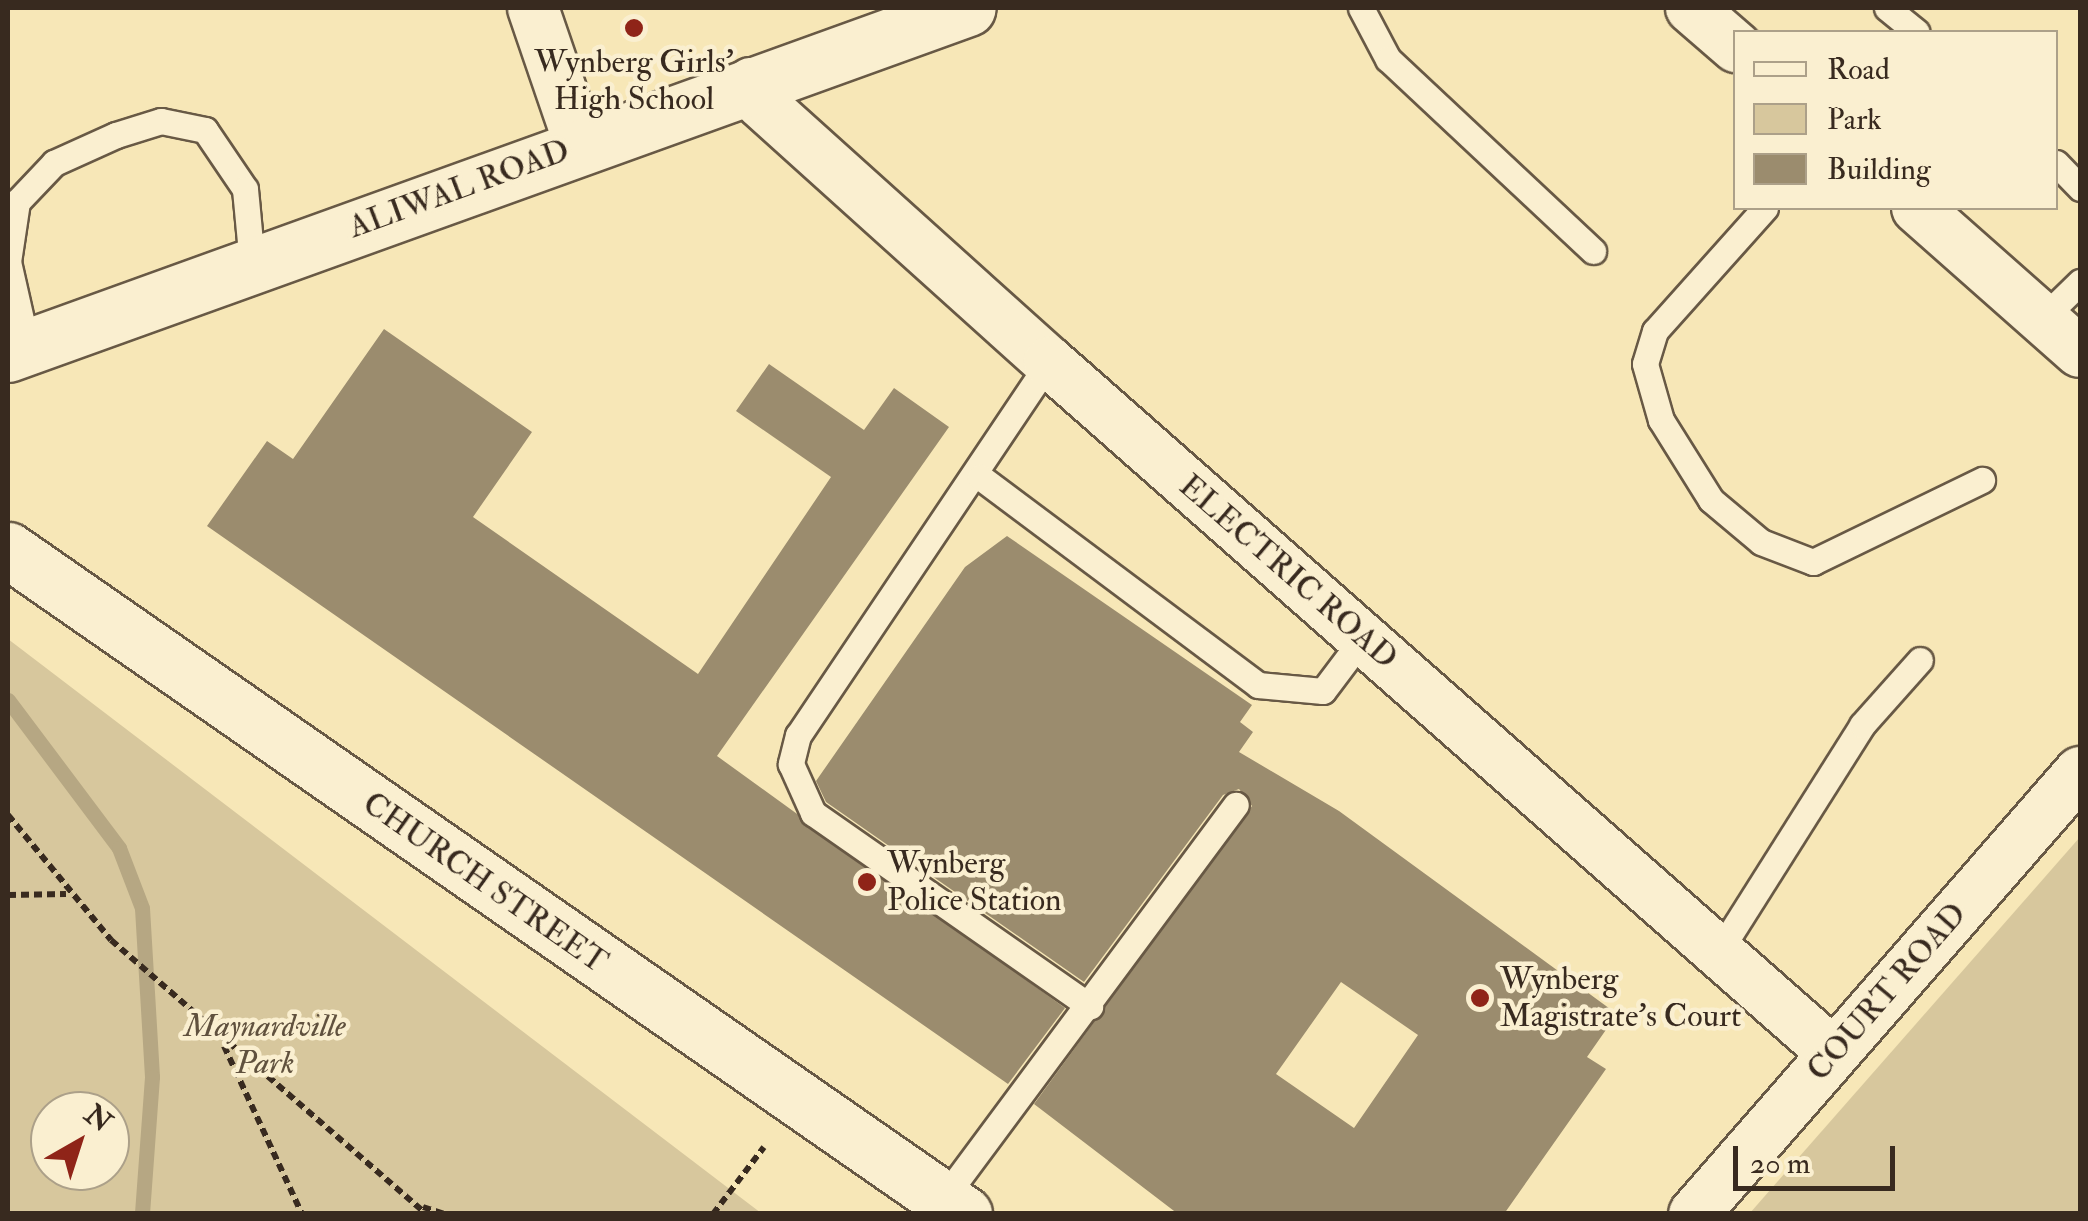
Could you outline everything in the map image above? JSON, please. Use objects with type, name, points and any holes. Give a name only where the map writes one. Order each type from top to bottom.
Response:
[{"type":"street","points":[[532,8],[580,145]]},
{"type":"street","name":"ALIWAL ROAD","points":[[17,350],[968,8]]},
{"type":"street","points":[[1691,8],[1733,44]]},
{"type":"street","name":"ELECTRIC ROAD","points":[[751,83],[761,103],[1049,362],[1833,1053]]},
{"type":"street","points":[[1919,210],[2080,352]]},
{"type":"street","name":"CHURCH STREET","points":[[8,550],[954,1206]]},
{"type":"street","name":"COURT ROAD","points":[[1694,1214],[2080,772]]},
{"type":"lane","points":[[1361,8],[1388,58],[1592,251]]},
{"type":"lane","points":[[1887,8],[1914,30]]},
{"type":"lane","points":[[17,350],[8,262],[17,202],[54,163],[116,135],[161,121],[206,130],[245,189],[252,263]]},
{"type":"lane","points":[[2058,165],[2080,188]]},
{"type":"lane","points":[[1764,210],[1655,331],[1645,364],[1661,420],[1711,500],[1761,542],[1813,562],[1982,480]]},
{"type":"lane","points":[[2043,318],[2080,282]]},
{"type":"lane","points":[[1049,362],[980,477],[798,735],[792,780],[812,813],[1090,1006]]},
{"type":"lane","points":[[980,477],[1258,685],[1323,691],[1363,638]]},
{"type":"lane","points":[[1720,950],[1862,725],[1920,660]]},
{"type":"lane","points":[[954,1206],[1090,1006],[1236,805]]},
{"type":"path","points":[[8,816],[67,894],[110,940],[426,1214]]},
{"type":"path","points":[[8,895],[67,894]]},
{"type":"path","points":[[221,1040],[302,1214]]},
{"type":"path","points":[[713,1214],[764,1147]]},
{"type":"path","points":[[416,1206],[445,1214]]},
{"type":"green space","name":"Maynardville Park","points":[[8,639],[761,1213],[8,1213]]},
{"type":"green space","points":[[2080,837],[2080,1213],[1750,1213]]},
{"type":"building","points":[[384,329],[532,432],[473,517],[698,674],[831,477],[736,411],[769,364],[864,430],[894,388],[949,427],[717,756],[1065,1008],[1008,1084],[207,526],[267,441],[293,459]]},
{"type":"building","points":[[1007,536],[1252,705],[1240,722],[1253,732],[1239,752],[1339,811],[1617,1014],[1587,1057],[1606,1069],[1504,1214],[1178,1214],[1034,1104],[1252,806],[1239,789],[1223,795],[1084,982],[826,802],[816,781],[965,567]],"holes":[[[1341,982],[1418,1035],[1354,1128],[1276,1074]]]},
{"type":"waterway","points":[[8,700],[119,848],[142,908],[152,1077],[142,1214]]},
{"type":"place","name":"Wynberg Girls' High School","points":[[634,28]]},
{"type":"place","name":"Wynberg Police Station","points":[[867,882]]},
{"type":"place","name":"Wynberg Magistrate's Court","points":[[1480,998]]}]
